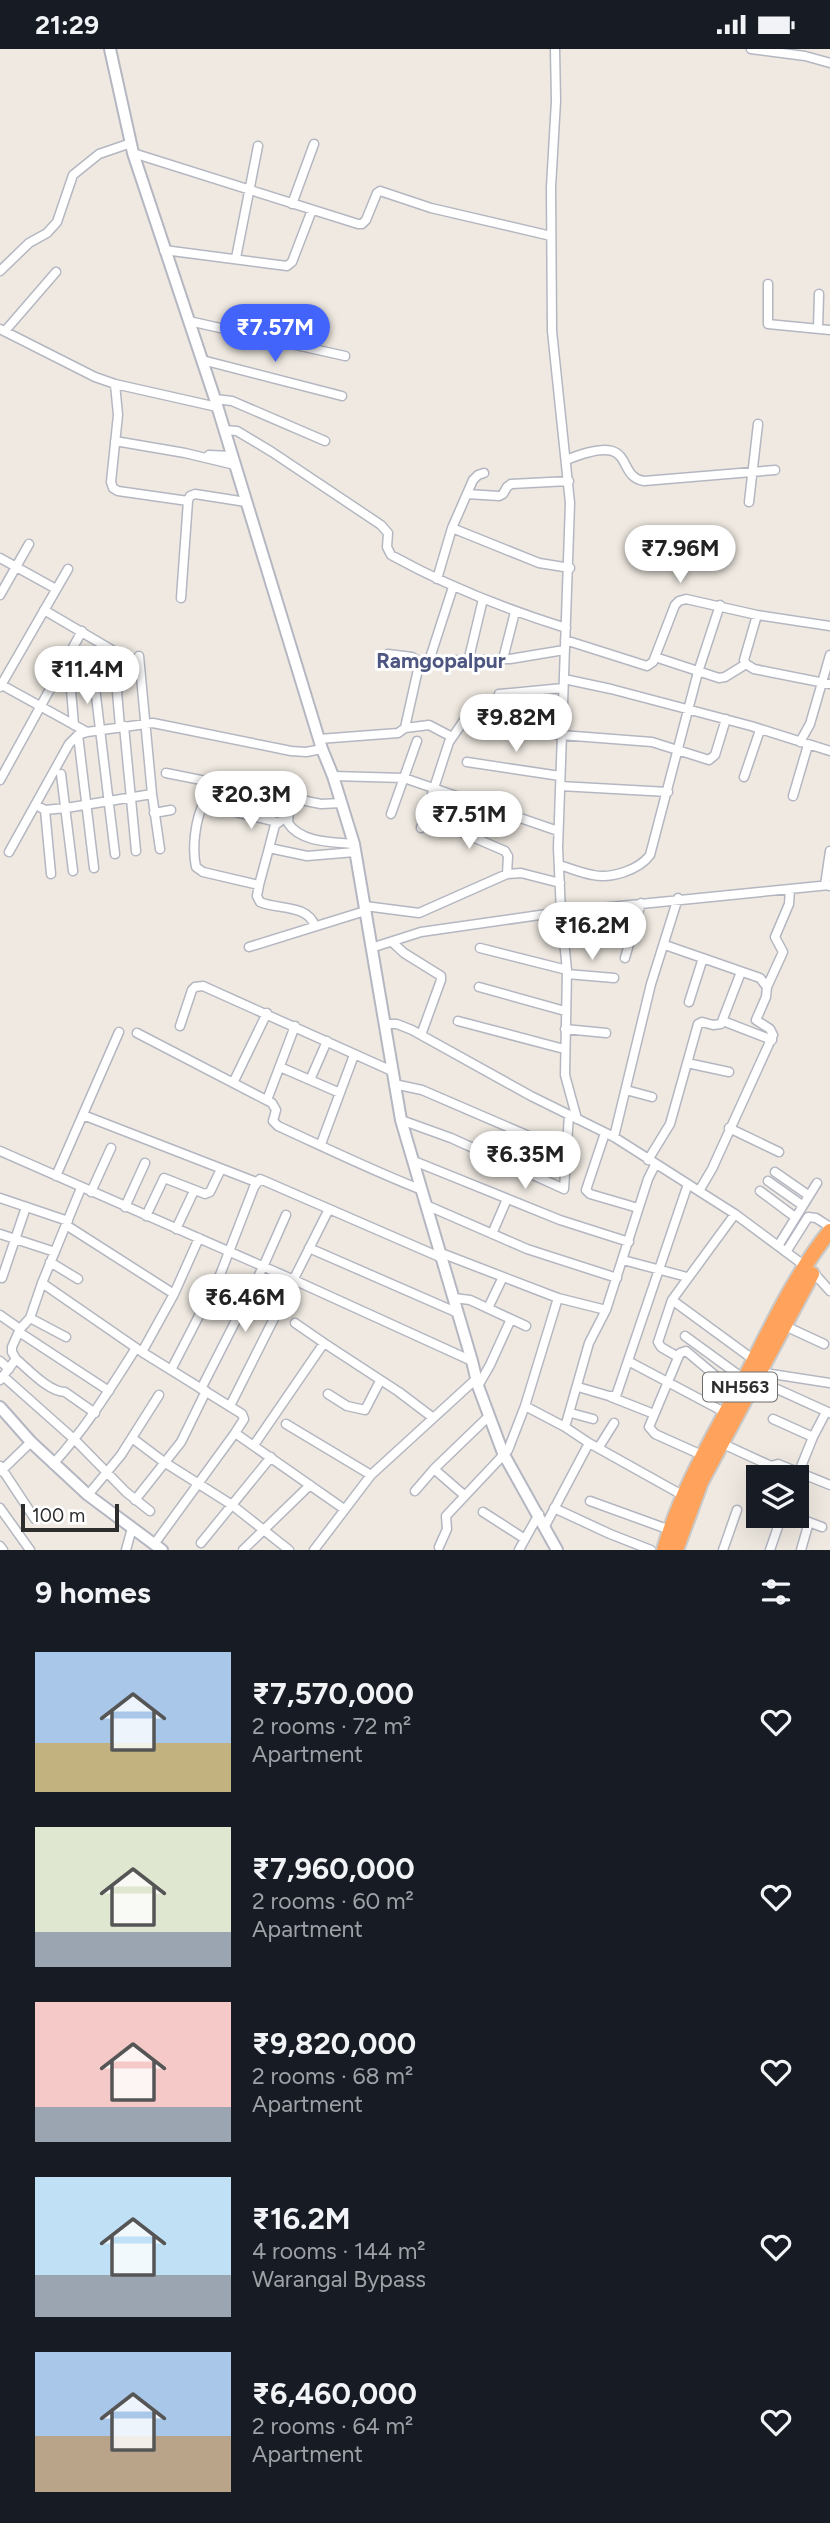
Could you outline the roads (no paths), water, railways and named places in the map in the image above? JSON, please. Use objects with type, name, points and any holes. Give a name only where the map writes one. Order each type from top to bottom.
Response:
[{"type":"highway","name":"NH563","points":[[664,1550],[684,1496],[736,1393],[783,1325],[830,1229]]},
{"type":"highway","name":"NH563","points":[[676,1550],[701,1482],[792,1288],[830,1247]]},
{"type":"main road","points":[[110,49],[132,148],[216,403],[321,744],[342,803],[354,848],[401,1120],[477,1383],[503,1453],[557,1550]]},
{"type":"main road","points":[[0,1407],[53,1464],[88,1495],[158,1546]]},
{"type":"street","points":[[401,1120],[451,1138],[564,1189],[566,1152],[573,1117],[564,1049],[567,972],[561,912],[558,831],[564,650],[570,568],[569,481],[552,331],[551,187],[556,100],[555,49]]},
{"type":"street","points":[[751,49],[805,56],[830,63]]},
{"type":"street","points":[[292,204],[314,144]]},
{"type":"street","points":[[236,258],[258,146]]},
{"type":"street","points":[[0,271],[29,243],[47,233],[57,222],[73,175],[99,154],[132,148],[250,191],[362,224],[380,191],[431,208],[551,236]]},
{"type":"street","points":[[164,250],[289,265],[312,210]]},
{"type":"street","points":[[56,272],[2,330],[95,377],[115,384],[216,403],[232,401],[325,441]]},
{"type":"street","points":[[768,284],[768,324],[830,330]]},
{"type":"street","points":[[818,329],[819,294]]},
{"type":"street","points":[[189,321],[345,356]]},
{"type":"street","points":[[202,360],[342,396]]},
{"type":"street","points":[[115,384],[118,415],[111,482],[113,488],[118,491],[188,501]]},
{"type":"street","points":[[749,502],[758,424]]},
{"type":"street","points":[[224,430],[237,431],[272,452],[381,525],[388,533],[387,547],[391,555],[453,587],[515,612],[566,628]]},
{"type":"street","points":[[115,441],[234,461]]},
{"type":"street","points":[[566,460],[587,451],[611,450],[618,452],[634,477],[644,481],[775,470]]},
{"type":"street","points":[[209,455],[234,461]]},
{"type":"street","points":[[437,579],[452,528],[467,494],[475,476],[484,473]]},
{"type":"street","points":[[467,494],[499,496],[511,484],[569,481]]},
{"type":"street","points":[[181,598],[190,496],[195,494],[246,502]]},
{"type":"street","points":[[452,528],[539,563],[570,568]]},
{"type":"street","points":[[0,596],[29,544]]},
{"type":"street","points":[[0,558],[57,589]]},
{"type":"street","points":[[68,569],[0,686],[42,706],[83,733],[94,868]]},
{"type":"street","points":[[9,852],[69,744],[83,733],[145,723],[306,752],[321,744],[398,733],[405,727],[425,662],[453,587]]},
{"type":"street","points":[[468,662],[483,599]]},
{"type":"street","points":[[565,640],[641,665],[651,664],[678,601],[692,599],[757,615],[830,626]]},
{"type":"street","points":[[559,865],[594,876],[603,876],[640,866],[650,855],[698,672],[720,605]]},
{"type":"street","points":[[44,610],[106,645],[114,656],[136,851]]},
{"type":"street","points":[[503,659],[515,612]]},
{"type":"street","points":[[757,615],[744,660],[746,664],[754,669],[826,683]]},
{"type":"street","points":[[0,780],[82,631]]},
{"type":"street","points":[[388,654],[412,657],[425,662],[447,659],[468,662],[564,650]]},
{"type":"street","points":[[793,796],[810,723],[826,683],[830,655]]},
{"type":"street","points":[[139,656],[159,849]]},
{"type":"street","points":[[655,657],[710,677],[725,677],[746,664]]},
{"type":"street","points":[[93,671],[115,854]]},
{"type":"street","points":[[508,725],[503,694],[564,684],[611,689],[726,719],[830,751]]},
{"type":"street","points":[[71,690],[74,725]]},
{"type":"street","points":[[421,828],[452,737],[465,719],[561,735],[643,741],[712,759],[726,719]]},
{"type":"street","points":[[405,727],[429,725],[452,737]]},
{"type":"street","points":[[744,777],[760,730]]},
{"type":"street","points":[[391,814],[417,740]]},
{"type":"street","points":[[467,762],[560,776]]},
{"type":"street","points":[[166,773],[328,805],[342,803]]},
{"type":"street","points":[[61,774],[73,871]]},
{"type":"street","points":[[333,776],[404,778],[558,831]]},
{"type":"street","points":[[216,783],[214,791],[204,803],[193,845],[196,867],[203,872],[259,885]]},
{"type":"street","points":[[560,786],[668,792]]},
{"type":"street","points":[[36,805],[45,810],[152,794]]},
{"type":"street","points":[[290,798],[288,823],[293,830],[313,839],[354,848]]},
{"type":"street","points":[[45,810],[51,874]]},
{"type":"street","points":[[154,814],[171,810]]},
{"type":"street","points":[[231,811],[277,822],[288,818]]},
{"type":"street","points":[[277,822],[257,896],[260,902],[306,913],[315,926]]},
{"type":"street","points":[[440,823],[505,851],[508,856],[507,874]]},
{"type":"street","points":[[269,848],[307,856],[354,848]]},
{"type":"street","points":[[371,948],[421,932],[561,912],[678,898],[828,885],[830,851]]},
{"type":"street","points":[[249,947],[365,908],[419,913],[507,874],[522,873],[560,883]]},
{"type":"street","points":[[699,1191],[712,1169],[772,1039],[770,1029],[756,1020],[783,952],[775,937],[789,905],[790,889]]},
{"type":"street","points":[[614,1137],[651,984],[678,898]]},
{"type":"street","points":[[625,958],[641,903]]},
{"type":"street","points":[[392,942],[401,951],[441,976],[421,1035]]},
{"type":"street","points":[[665,945],[760,978],[767,987]]},
{"type":"street","points":[[480,948],[567,972],[614,978]]},
{"type":"street","points":[[689,1002],[703,958]]},
{"type":"street","points":[[565,1427],[592,1334],[606,1310],[629,1242],[651,1162],[670,1124],[698,1024],[702,1022],[718,1025],[723,1021],[741,972]]},
{"type":"street","points":[[180,1026],[192,990],[200,985],[392,1070]]},
{"type":"street","points":[[479,987],[565,1011]]},
{"type":"street","points":[[233,1083],[267,1013]]},
{"type":"street","points":[[458,1021],[564,1049]]},
{"type":"street","points":[[723,1021],[772,1039]]},
{"type":"street","points":[[384,1024],[397,1024],[421,1035],[614,1137],[735,1214],[809,1270],[830,1291]]},
{"type":"street","points":[[267,1100],[295,1026]]},
{"type":"street","points":[[565,1029],[606,1033]]},
{"type":"street","points":[[56,1176],[119,1032]]},
{"type":"street","points":[[137,1033],[267,1100],[275,1106],[275,1124],[422,1191]]},
{"type":"street","points":[[310,1080],[327,1041]]},
{"type":"street","points":[[321,1144],[354,1055]]},
{"type":"street","points":[[687,1063],[729,1072]]},
{"type":"street","points":[[279,1067],[340,1093]]},
{"type":"street","points":[[394,1084],[422,1090],[566,1152]]},
{"type":"street","points":[[626,1090],[652,1097]]},
{"type":"street","points":[[83,1115],[256,1182],[265,1180],[441,1255],[558,1298],[606,1310]]},
{"type":"street","points":[[729,1128],[779,1152]]},
{"type":"street","points":[[605,1133],[586,1190],[638,1208]]},
{"type":"street","points":[[91,1192],[111,1148]]},
{"type":"street","points":[[0,1151],[472,1361]]},
{"type":"street","points":[[414,1161],[559,1220],[629,1242]]},
{"type":"street","points":[[125,1207],[145,1163]]},
{"type":"street","points":[[146,1216],[164,1178],[208,1194],[221,1169]]},
{"type":"street","points":[[775,1172],[808,1195]]},
{"type":"street","points":[[768,1181],[802,1205]]},
{"type":"street","points":[[171,1370],[211,1295],[256,1182]]},
{"type":"street","points":[[778,1246],[817,1183]]},
{"type":"street","points":[[609,1396],[616,1396],[688,1184]]},
{"type":"street","points":[[81,1188],[30,1318],[19,1331],[12,1352],[16,1359],[38,1378],[60,1392],[65,1392],[95,1413]]},
{"type":"street","points":[[176,1229],[194,1191]]},
{"type":"street","points":[[760,1191],[795,1217]]},
{"type":"street","points":[[0,1198],[67,1223],[174,1294]]},
{"type":"street","points":[[492,1234],[507,1199]]},
{"type":"street","points":[[426,1205],[527,1249],[617,1278]]},
{"type":"street","points":[[2,1278],[26,1207]]},
{"type":"street","points":[[230,1406],[329,1209]]},
{"type":"street","points":[[678,1357],[661,1347],[658,1342],[672,1300],[735,1214]]},
{"type":"street","points":[[135,1500],[181,1441],[286,1215]]},
{"type":"street","points":[[786,1252],[808,1217],[816,1218],[830,1229]]},
{"type":"street","points":[[0,1234],[55,1252]]},
{"type":"street","points":[[53,1464],[75,1440],[139,1350],[174,1294],[199,1238]]},
{"type":"street","points":[[309,1248],[458,1313]]},
{"type":"street","points":[[623,1260],[687,1277]]},
{"type":"street","points":[[50,1262],[78,1279]]},
{"type":"street","points":[[488,1308],[503,1277]]},
{"type":"street","points":[[42,1283],[139,1350],[244,1416],[158,1546]]},
{"type":"street","points":[[454,1298],[470,1300],[526,1326]]},
{"type":"street","points":[[439,1547],[447,1529],[446,1516],[514,1439],[558,1298]]},
{"type":"street","points":[[672,1300],[753,1372],[830,1383]]},
{"type":"street","points":[[0,1315],[19,1331],[109,1391]]},
{"type":"street","points":[[30,1318],[66,1337]]},
{"type":"street","points":[[314,1550],[371,1475],[432,1417],[477,1383],[490,1365],[511,1319]]},
{"type":"street","points":[[295,1322],[407,1397],[432,1417]]},
{"type":"street","points":[[783,1325],[824,1344]]},
{"type":"street","points":[[685,1336],[828,1412],[813,1437],[802,1465]]},
{"type":"street","points":[[254,1445],[324,1343]]},
{"type":"street","points":[[704,1456],[651,1431],[649,1427],[666,1382],[682,1351],[686,1351],[736,1393]]},
{"type":"street","points":[[4,1375],[16,1359]]},
{"type":"street","points":[[0,1361],[4,1375],[135,1500],[150,1511]]},
{"type":"street","points":[[628,1361],[726,1413]]},
{"type":"street","points":[[328,1394],[347,1406],[366,1410],[380,1381]]},
{"type":"street","points":[[578,1387],[654,1414]]},
{"type":"street","points":[[88,1495],[108,1474],[159,1395]]},
{"type":"street","points":[[525,1406],[684,1496]]},
{"type":"street","points":[[571,1413],[593,1419]]},
{"type":"street","points":[[415,1491],[489,1416]]},
{"type":"street","points":[[773,1419],[813,1437]]},
{"type":"street","points":[[599,1447],[614,1423]]},
{"type":"street","points":[[286,1424],[371,1475]]},
{"type":"street","points":[[235,1433],[344,1509]]},
{"type":"street","points":[[132,1438],[164,1462],[232,1505],[289,1550]]},
{"type":"street","points":[[31,1441],[1,1469],[35,1519]]},
{"type":"street","points":[[545,1526],[589,1443]]},
{"type":"street","points":[[721,1443],[769,1465]]},
{"type":"street","points":[[201,1543],[271,1457]]},
{"type":"street","points":[[434,1469],[464,1495]]},
{"type":"street","points":[[809,1479],[830,1485]]},
{"type":"street","points":[[243,1550],[310,1485]]},
{"type":"street","points":[[590,1501],[670,1531]]},
{"type":"street","points":[[0,1508],[30,1550]]},
{"type":"street","points":[[554,1508],[610,1535],[651,1550]]},
{"type":"street","points":[[723,1550],[737,1510]]},
{"type":"street","points":[[483,1513],[525,1539]]},
{"type":"street","points":[[519,1550],[539,1514]]},
{"type":"street","points":[[809,1522],[822,1527]]},
{"type":"street","points":[[126,1550],[132,1528]]},
{"type":"street","points":[[770,1550],[775,1528]]},
{"type":"street","points":[[801,1550],[807,1528]]},
{"type":"district","name":"Ramgopalpur","points":[[441,661]]}]
